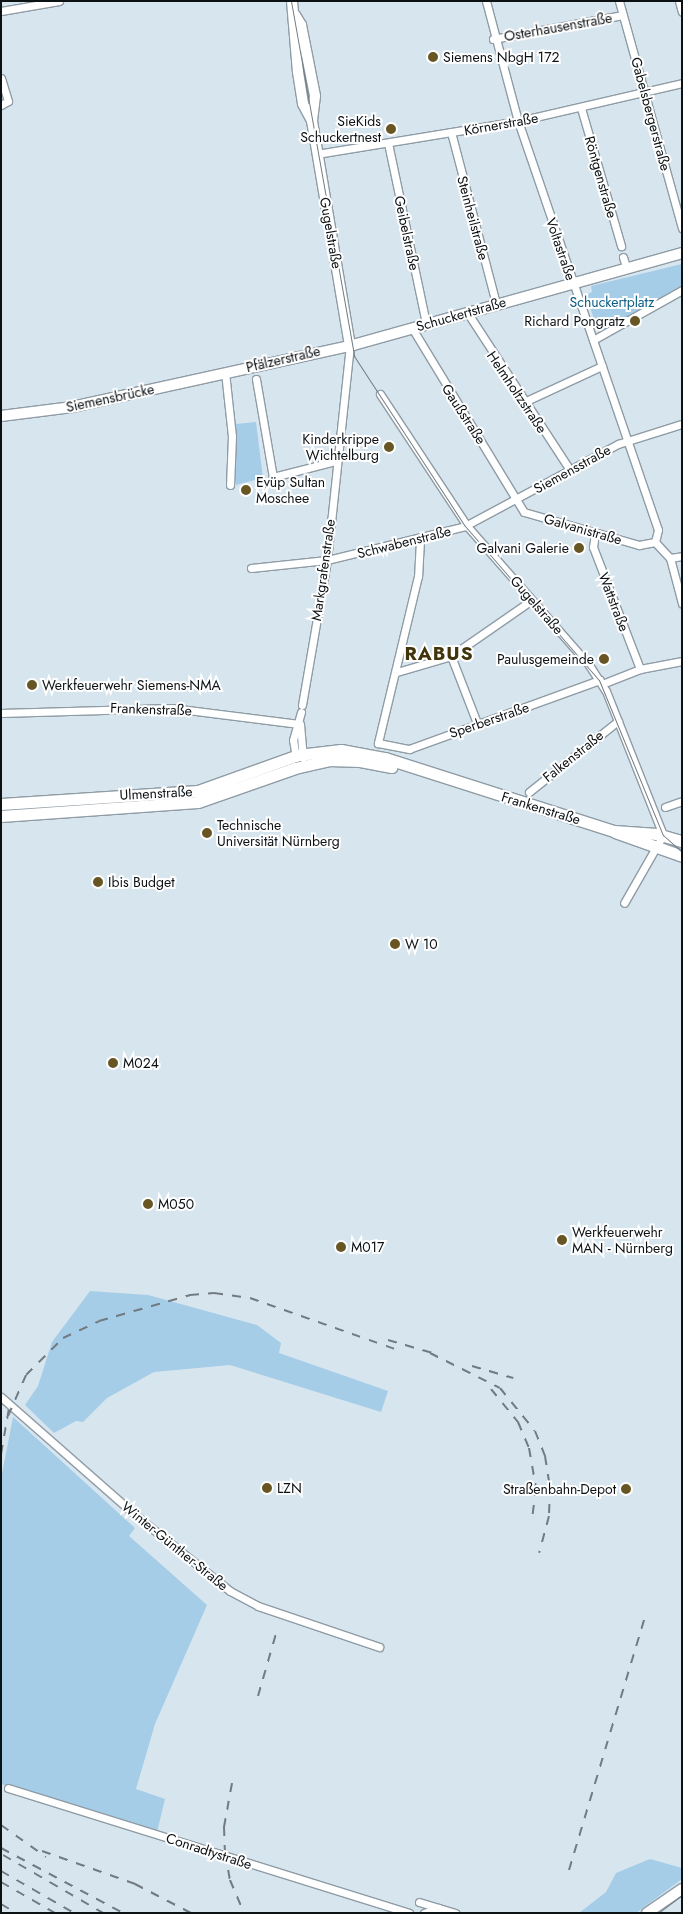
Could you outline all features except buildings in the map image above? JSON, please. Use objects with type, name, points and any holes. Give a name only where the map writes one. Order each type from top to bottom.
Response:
[{"type":"main road","name":"Frankenstraße","points":[[300,759],[366,753],[439,778],[614,831],[682,856]]},
{"type":"main road","name":"Ulmenstraße","points":[[1,804],[198,791],[300,759]]},
{"type":"main road","name":"Ulmenstraße","points":[[1,816],[198,802],[300,759]]},
{"type":"main road","name":"Frankenstraße","points":[[614,831],[663,835],[682,841]]},
{"type":"street","points":[[1,10],[58,1]]},
{"type":"street","name":"Gugelstraße","points":[[292,1],[294,15],[301,25],[313,79],[316,101],[312,121],[350,345]]},
{"type":"street","name":"Voltastraße","points":[[486,1],[493,39],[518,121],[658,530],[655,542]]},
{"type":"street","name":"Gabelsbergerstraße","points":[[620,1],[682,228]]},
{"type":"street","points":[[679,1],[682,12]]},
{"type":"street","name":"Osterhausenstraße","points":[[493,39],[623,15]]},
{"type":"street","points":[[1,78],[8,101],[1,105]]},
{"type":"street","name":"Körnerstraße","points":[[317,154],[518,121],[646,94],[682,83]]},
{"type":"street","name":"Röntgenstraße","points":[[581,108],[621,246]]},
{"type":"street","name":"Steinheilstraße","points":[[451,132],[496,304]]},
{"type":"street","name":"Geibelstraße","points":[[388,143],[426,324]]},
{"type":"street","points":[[572,282],[682,253]]},
{"type":"street","points":[[624,257],[626,267]]},
{"type":"street","name":"Schuckertstraße","points":[[350,345],[572,282]]},
{"type":"street","points":[[593,340],[682,290]]},
{"type":"street","name":"Helmholtzstraße","points":[[467,312],[570,470]]},
{"type":"street","name":"Gaußstraße","points":[[412,328],[519,499]]},
{"type":"street","name":"Pfälzerstraße","points":[[221,373],[350,345]]},
{"type":"street","name":"Markgrafenstraße","points":[[300,759],[301,708],[327,560],[336,461],[350,345]]},
{"type":"street","points":[[524,402],[602,366]]},
{"type":"street","points":[[221,373],[232,436],[230,485]]},
{"type":"street","name":"Siemensbrücke","points":[[1,416],[72,407],[221,373]]},
{"type":"street","points":[[256,379],[273,477],[336,461]]},
{"type":"street","name":"Gugelstraße","points":[[380,394],[467,526],[601,682],[663,835]]},
{"type":"street","name":"Siemensstraße","points":[[467,526],[627,441],[682,424]]},
{"type":"street","name":"Galvanistraße","points":[[519,499],[524,512],[638,545],[655,542]]},
{"type":"street","name":"Schwabenstraße","points":[[251,568],[327,560],[420,540],[467,526]]},
{"type":"street","name":"Wattstraße","points":[[595,533],[593,547],[640,669]]},
{"type":"street","points":[[420,540],[418,576],[397,672],[451,656],[532,600]]},
{"type":"street","points":[[655,542],[670,558],[682,603]]},
{"type":"street","points":[[670,558],[682,556]]},
{"type":"street","points":[[451,656],[477,723]]},
{"type":"street","name":"Sperberstraße","points":[[397,672],[378,742],[409,749],[477,723],[640,669],[682,661]]},
{"type":"street","name":"Frankenstraße","points":[[1,713],[172,708],[300,724]]},
{"type":"street","name":"Falkenstraße","points":[[530,792],[618,721]]},
{"type":"street","name":"Markgrafenstraße","points":[[300,724],[294,740],[300,759]]},
{"type":"street","points":[[665,807],[682,801]]},
{"type":"street","points":[[624,903],[654,847],[663,835]]},
{"type":"street","name":"Winter-Günther-Straße","points":[[1,1397],[134,1514],[230,1591],[258,1606],[378,1647]]},
{"type":"street","name":"Conradtystraße","points":[[8,1788],[409,1913]]},
{"type":"street","points":[[647,1913],[682,1889]]},
{"type":"street","points":[[419,1902],[455,1913]]},
{"type":"street","points":[[424,1913],[439,1908]]},
{"type":"green space","name":"Schuckertplatz","points":[[682,264],[682,287],[604,331],[597,328],[586,295],[592,292],[591,286]]},
{"type":"green space","points":[[256,422],[263,478],[236,485],[236,424]]},
{"type":"green space","points":[[90,1291],[148,1295],[257,1325],[281,1343],[279,1353],[388,1391],[381,1412],[230,1365],[154,1372],[107,1398],[83,1422],[76,1421],[54,1433],[25,1405],[38,1386],[52,1342]]},
{"type":"green space","points":[[13,1417],[135,1528],[129,1536],[207,1605],[155,1724],[136,1789],[165,1799],[157,1832],[1,1784],[1,1479]]},
{"type":"green space","points":[[650,1859],[682,1868],[682,1879],[636,1913],[579,1913],[606,1892],[616,1873]]},
{"type":"tram line","points":[[291,1],[354,356],[465,526],[599,680],[663,835],[682,852]]},
{"type":"tram line","points":[[658,1913],[682,1895]]},
{"type":"railway","points":[[8,1416],[26,1375],[63,1338],[99,1321],[190,1295],[214,1293],[250,1298],[398,1350]]},
{"type":"railway","points":[[388,1340],[436,1354]]},
{"type":"railway","points":[[430,1353],[500,1388],[535,1431],[545,1456],[550,1486],[549,1516],[539,1553]]},
{"type":"railway","points":[[472,1366],[513,1378]]},
{"type":"railway","points":[[491,1389],[518,1422],[529,1448],[536,1487],[532,1519]]},
{"type":"railway","points":[[1,1454],[9,1408]]},
{"type":"railway","points":[[569,1870],[645,1616]]},
{"type":"railway","points":[[258,1696],[277,1630]]},
{"type":"railway","points":[[232,1783],[224,1827],[225,1852],[230,1880],[244,1913]]},
{"type":"railway","points":[[1,1825],[46,1857]]},
{"type":"railway","points":[[1,1848],[123,1913]]},
{"type":"railway","points":[[42,1851],[135,1884],[191,1913]]},
{"type":"railway","points":[[3,1855],[103,1913]]},
{"type":"railway","points":[[1,1871],[74,1913]]},
{"type":"railway","points":[[1,1882],[55,1913]]},
{"type":"railway","points":[[1,1904],[16,1913]]},
{"type":"place","name":"Siemens NbgH 172","points":[[433,57]]},
{"type":"place","name":"SieKids Schuckertnest","points":[[391,129]]},
{"type":"place","name":"Richard Pongratz","points":[[635,321]]},
{"type":"place","name":"Kinderkrippe Wichtelburg","points":[[389,447]]},
{"type":"place","name":"Eyüp Sultan Moschee","points":[[246,490]]},
{"type":"place","name":"Galvani Galerie","points":[[579,548]]},
{"type":"place","name":"Paulusgemeinde","points":[[604,659]]},
{"type":"place","name":"Werkfeuerwehr Siemens-NMA","points":[[32,685]]},
{"type":"place","name":"Technische Universität Nürnberg","points":[[207,833]]},
{"type":"place","name":"Ibis Budget","points":[[98,882]]},
{"type":"place","name":"W 10","points":[[395,944]]},
{"type":"place","name":"M024","points":[[113,1063]]},
{"type":"place","name":"M050","points":[[148,1204]]},
{"type":"place","name":"Werkfeuerwehr MAN - Nürnberg","points":[[562,1240]]},
{"type":"place","name":"M017","points":[[341,1247]]},
{"type":"place","name":"LZN","points":[[267,1488]]},
{"type":"place","name":"Straßenbahn-Depot","points":[[626,1489]]},
{"type":"district","name":"RABUS","points":[[439,654]]}]
